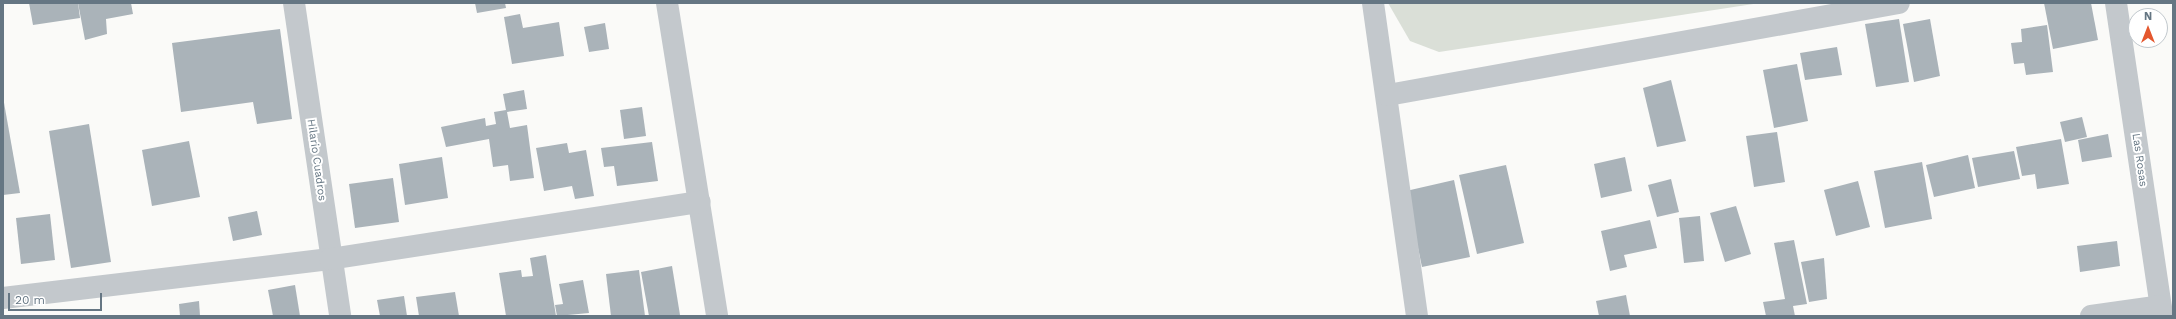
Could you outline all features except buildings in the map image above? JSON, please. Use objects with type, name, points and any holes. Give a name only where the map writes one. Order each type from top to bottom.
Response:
[{"type":"street","name":"Hilario Cuadros","points":[[294,3],[330,259],[340,316]]},
{"type":"street","points":[[667,3],[717,316]]},
{"type":"street","points":[[1373,3],[1388,95],[1417,316]]},
{"type":"street","points":[[1388,95],[1899,3]]},
{"type":"street","name":"Las Rosas","points":[[2116,3],[2161,311]]},
{"type":"street","points":[[3,298],[330,259],[700,202]]},
{"type":"street","points":[[2091,316],[2161,311]]},
{"type":"shaded area","points":[[1388,3],[1760,3],[1439,52],[1410,41]]}]
